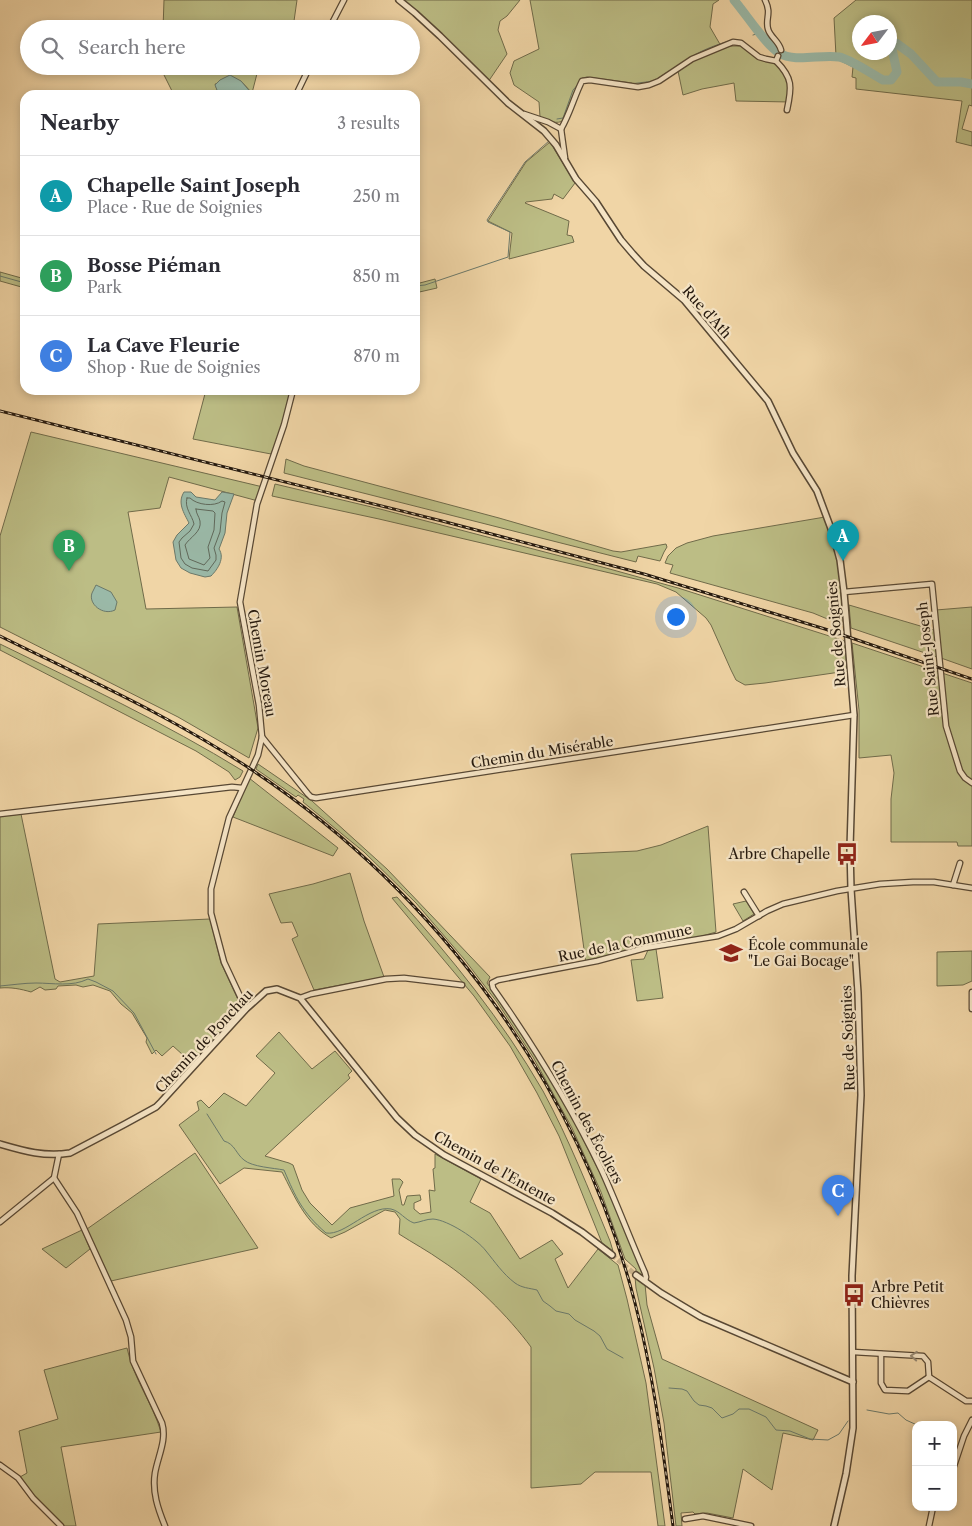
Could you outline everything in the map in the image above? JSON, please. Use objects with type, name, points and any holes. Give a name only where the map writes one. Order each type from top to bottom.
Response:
[{"type":"street","points":[[334,20],[344,0]]},
{"type":"street","name":"Rue d'Ath","points":[[399,0],[434,30],[508,103],[544,131],[576,179],[596,202],[621,240],[644,266],[684,300],[768,401],[793,453],[817,491]]},
{"type":"street","points":[[765,0],[768,5],[769,15],[768,31],[781,50]]},
{"type":"street","points":[[561,129],[568,117],[582,80],[638,87],[649,85],[659,81],[692,59],[733,42],[741,42],[759,57],[766,59],[777,58],[789,78],[790,94],[786,110]]},
{"type":"street","points":[[298,90],[306,75]]},
{"type":"street","name":"Rue d'Ath","points":[[524,114],[548,122],[561,129],[565,160]]},
{"type":"street","name":"Chemin Moreau","points":[[262,737],[259,705],[240,602],[257,504],[284,425],[292,395]]},
{"type":"street","name":"Rue de Soignies","points":[[817,491],[833,534],[840,560],[854,715],[850,848],[858,993],[861,1095],[852,1276],[853,1428],[836,1526]]},
{"type":"street","name":"Rue Saint-Joseph","points":[[844,592],[932,584],[946,726],[960,771],[964,778],[972,783]]},
{"type":"street","name":"Chemin du Misérable","points":[[262,737],[308,794],[316,798],[854,715]]},
{"type":"street","points":[[246,1009],[224,962],[212,913],[211,889],[229,818],[258,755],[262,737]]},
{"type":"street","points":[[0,814],[223,788],[242,788]]},
{"type":"street","points":[[953,885],[960,863]]},
{"type":"street","name":"Rue de la Commune","points":[[492,983],[498,980],[597,961],[645,948],[718,936],[736,929],[772,908],[789,902],[851,889],[901,883],[934,882],[972,888]]},
{"type":"street","points":[[744,892],[759,916]]},
{"type":"street","points":[[300,998],[311,994],[386,979],[404,978],[462,984]]},
{"type":"street","name":"Chemin des Écoliers","points":[[492,983],[493,988],[548,1070],[590,1148],[611,1191],[645,1273],[645,1281]]},
{"type":"street","name":"Chemin de Ponchau","points":[[0,1144],[30,1153],[70,1153],[156,1107],[246,1009],[266,991],[277,989],[300,998]]},
{"type":"street","points":[[972,992],[972,1008]]},
{"type":"street","name":"Chemin de l'Entente","points":[[300,998],[397,1118],[415,1135],[444,1155],[552,1213],[582,1232],[612,1255]]},
{"type":"street","points":[[0,1222],[54,1178],[59,1154]]},
{"type":"street","points":[[54,1178],[77,1214],[126,1320],[131,1337],[133,1361],[162,1423],[164,1439],[155,1474],[154,1486],[156,1503],[165,1526]]},
{"type":"street","points":[[636,1274],[661,1293],[701,1317],[853,1382]]},
{"type":"street","points":[[853,1352],[923,1356],[928,1362],[929,1377]]},
{"type":"street","points":[[881,1354],[881,1383],[885,1390],[908,1391],[929,1377]]},
{"type":"street","points":[[929,1377],[966,1401],[972,1401]]},
{"type":"street","points":[[954,1466],[972,1420]]},
{"type":"street","points":[[0,1465],[18,1478],[33,1498],[61,1526]]},
{"type":"street","points":[[929,1526],[932,1511]]},
{"type":"street","points":[[685,1519],[703,1516],[751,1526]]},
{"type":"green space","points":[[164,0],[297,0],[294,20],[163,20]]},
{"type":"green space","points":[[399,0],[520,0],[507,16],[500,21],[498,30],[507,54],[488,82]]},
{"type":"green space","points":[[530,0],[719,0],[713,4],[710,27],[721,46],[703,53],[649,85],[631,86],[632,83],[582,78],[565,120],[552,122],[540,117],[539,102],[514,85],[510,73],[514,61],[539,49]]},
{"type":"green space","points":[[856,0],[972,0],[972,106],[969,105],[962,129],[972,132],[972,146],[956,142],[962,101],[856,89],[856,78],[852,77],[853,67],[841,61],[841,57],[836,56],[834,18]]},
{"type":"green space","points":[[730,46],[743,46],[758,58],[777,63],[791,78],[790,102],[736,101],[734,83],[683,95],[678,71],[691,62]]},
{"type":"green space","points":[[164,75],[257,75],[253,90],[249,90],[241,81],[215,84],[217,90],[172,90]]},
{"type":"green space","points":[[550,142],[575,183],[563,199],[554,194],[552,199],[525,203],[569,221],[567,235],[572,236],[574,242],[509,259],[512,233],[488,221],[526,162]]},
{"type":"green space","points":[[0,272],[20,278],[20,287],[0,281]]},
{"type":"green space","points":[[435,279],[437,288],[420,292],[420,283]]},
{"type":"green space","points":[[205,395],[292,395],[284,425],[271,454],[193,439]]},
{"type":"green space","points":[[31,432],[263,487],[258,501],[169,477],[160,508],[128,512],[146,609],[237,607],[258,728],[249,758],[178,717],[0,627],[0,536]]},
{"type":"green space","points":[[286,459],[304,466],[499,518],[613,551],[621,552],[666,544],[667,547],[660,561],[638,556],[636,562],[284,473]]},
{"type":"green space","points":[[275,484],[380,509],[606,568],[678,588],[845,641],[847,671],[745,685],[736,680],[706,618],[676,592],[657,584],[272,496]]},
{"type":"green space","points":[[825,517],[838,561],[842,625],[813,613],[670,573],[673,565],[665,563],[668,556],[676,548],[687,543],[713,536]]},
{"type":"green space","points":[[849,605],[934,630],[937,657],[851,628]]},
{"type":"green space","points":[[972,607],[972,669],[941,658],[936,610]]},
{"type":"green space","points":[[852,643],[939,672],[944,728],[959,773],[965,781],[972,784],[972,846],[958,846],[957,842],[891,842],[891,799],[894,773],[891,755],[859,758],[859,710]]},
{"type":"green space","points":[[0,644],[123,704],[214,753],[243,771],[240,777],[235,780],[229,772],[196,751],[0,650]]},
{"type":"green space","points":[[942,673],[972,683],[972,781],[964,773],[953,747]]},
{"type":"green space","points":[[258,764],[312,801],[387,869],[490,977],[487,983],[519,1027],[566,1105],[609,1191],[643,1273],[641,1275],[625,1259],[601,1192],[572,1128],[533,1057],[497,1002],[464,959],[416,903],[364,852],[303,802],[304,799],[298,795],[296,797],[256,769]]},
{"type":"green space","points":[[249,778],[338,848],[333,856],[233,817]]},
{"type":"green space","points":[[21,814],[55,979],[60,982],[94,976],[98,924],[210,919],[221,963],[240,1004],[239,1012],[193,1064],[173,1046],[162,1056],[156,1050],[152,1054],[146,1042],[147,1038],[132,1013],[110,991],[93,985],[83,987],[76,985],[58,986],[56,989],[45,990],[40,987],[31,992],[16,988],[0,988],[0,816]]},
{"type":"green space","points":[[708,826],[716,932],[678,943],[656,946],[586,964],[571,854],[637,851],[661,845]]},
{"type":"green space","points":[[350,873],[364,921],[384,977],[314,990],[292,939],[298,936],[292,922],[281,923],[269,894]]},
{"type":"green space","points":[[397,897],[475,990],[510,1039],[543,1091],[570,1146],[613,1251],[602,1243],[559,1136],[510,1046],[474,996],[392,898]]},
{"type":"green space","points":[[746,901],[754,914],[743,921],[733,904]]},
{"type":"green space","points":[[656,949],[663,998],[637,1001],[631,960],[644,959],[648,950]]},
{"type":"green space","points":[[972,951],[972,981],[963,985],[937,986],[937,952]]},
{"type":"green space","points":[[279,1032],[312,1069],[335,1051],[352,1071],[348,1075],[350,1078],[265,1156],[293,1165],[302,1190],[310,1203],[332,1225],[350,1208],[394,1196],[392,1179],[400,1179],[403,1182],[399,1190],[402,1205],[404,1205],[407,1196],[420,1195],[421,1200],[414,1203],[414,1209],[420,1214],[431,1212],[429,1190],[435,1191],[433,1169],[435,1168],[435,1154],[481,1179],[470,1202],[490,1213],[520,1259],[552,1240],[563,1254],[555,1259],[568,1288],[598,1249],[618,1265],[646,1383],[665,1526],[658,1526],[651,1472],[595,1472],[581,1484],[531,1488],[531,1347],[478,1289],[437,1257],[399,1234],[400,1219],[395,1212],[385,1210],[331,1238],[307,1217],[282,1172],[244,1168],[220,1184],[179,1125],[199,1110],[197,1102],[201,1100],[209,1108],[224,1093],[246,1106],[275,1073],[256,1056]]},
{"type":"green space","points":[[195,1153],[258,1248],[111,1281],[87,1229]]},
{"type":"green space","points":[[82,1230],[90,1249],[66,1268],[42,1249]]},
{"type":"green space","points":[[635,1277],[645,1284],[647,1305],[662,1359],[818,1430],[813,1440],[783,1433],[772,1490],[743,1469],[733,1518],[707,1513],[681,1513],[682,1526],[676,1526],[664,1423]]},
{"type":"green space","points":[[127,1348],[134,1370],[161,1432],[61,1447],[76,1526],[64,1526],[37,1500],[20,1477],[27,1473],[19,1431],[58,1419],[44,1370]]},
{"type":"water","points":[[230,75],[241,81],[249,90],[217,90],[215,85]]},
{"type":"water","points":[[184,492],[191,492],[196,497],[215,500],[222,492],[234,494],[227,513],[225,533],[219,549],[221,560],[211,576],[205,577],[190,573],[181,568],[176,560],[173,542],[189,523],[181,504]]},
{"type":"water","points":[[96,585],[111,592],[117,602],[115,610],[101,610],[94,605],[91,597]]},
{"type":"waterway","points":[[734,0],[768,43],[785,56],[800,58],[832,56],[844,58],[883,80],[891,80],[897,72],[892,49],[896,43],[911,54],[937,82],[972,84]]},
{"type":"waterway","points":[[753,35],[760,33]]},
{"type":"waterway","points":[[680,64],[702,51],[726,42]]},
{"type":"waterway","points":[[630,84],[654,81],[666,73]]},
{"type":"waterway","points":[[557,119],[563,118],[573,90],[582,80]]},
{"type":"waterway","points":[[420,286],[508,257],[510,232],[487,220],[525,162],[549,141]]},
{"type":"waterway","points":[[0,276],[20,282]]},
{"type":"waterway","points":[[0,986],[32,983],[69,984],[88,979],[96,982],[113,991],[134,1013],[156,1054]]},
{"type":"waterway","points":[[207,1114],[224,1141],[231,1144],[241,1158],[258,1166],[284,1170],[300,1204],[326,1233],[341,1230],[374,1211],[383,1209],[394,1210],[414,1223],[428,1219],[439,1220],[462,1231],[476,1241],[515,1283],[537,1290],[543,1301],[556,1311],[569,1314],[575,1320],[594,1331],[600,1336],[607,1349],[623,1358]]},
{"type":"waterway","points":[[669,1388],[687,1391],[699,1405],[712,1408],[722,1418],[733,1414],[739,1409],[749,1409],[766,1417],[776,1430],[790,1431],[810,1439],[828,1440],[839,1434],[848,1421]]},
{"type":"waterway","points":[[867,1410],[889,1414],[898,1413],[912,1423]]},
{"type":"tunnel","points":[[612,1255],[636,1275]]},
{"type":"railway","points":[[0,411],[442,521],[644,574],[825,629],[972,679]]},
{"type":"railway","points":[[0,636],[160,715],[252,770],[320,820],[383,875],[441,936],[493,1002],[539,1072],[578,1146],[610,1223],[635,1303],[648,1359],[673,1526]]},
{"type":"place","name":"Chapelle Saint Joseph","points":[[843,561]]},
{"type":"place","name":"Bosse Piéman","points":[[69,571]]},
{"type":"place","name":"Arbre Chapelle","points":[[847,854]]},
{"type":"place","name":"École communale \"Le Gai Bocage\"","points":[[731,953]]},
{"type":"place","name":"La Cave Fleurie","points":[[838,1216]]},
{"type":"place","name":"Arbre Petit Chièvres","points":[[854,1295]]}]
